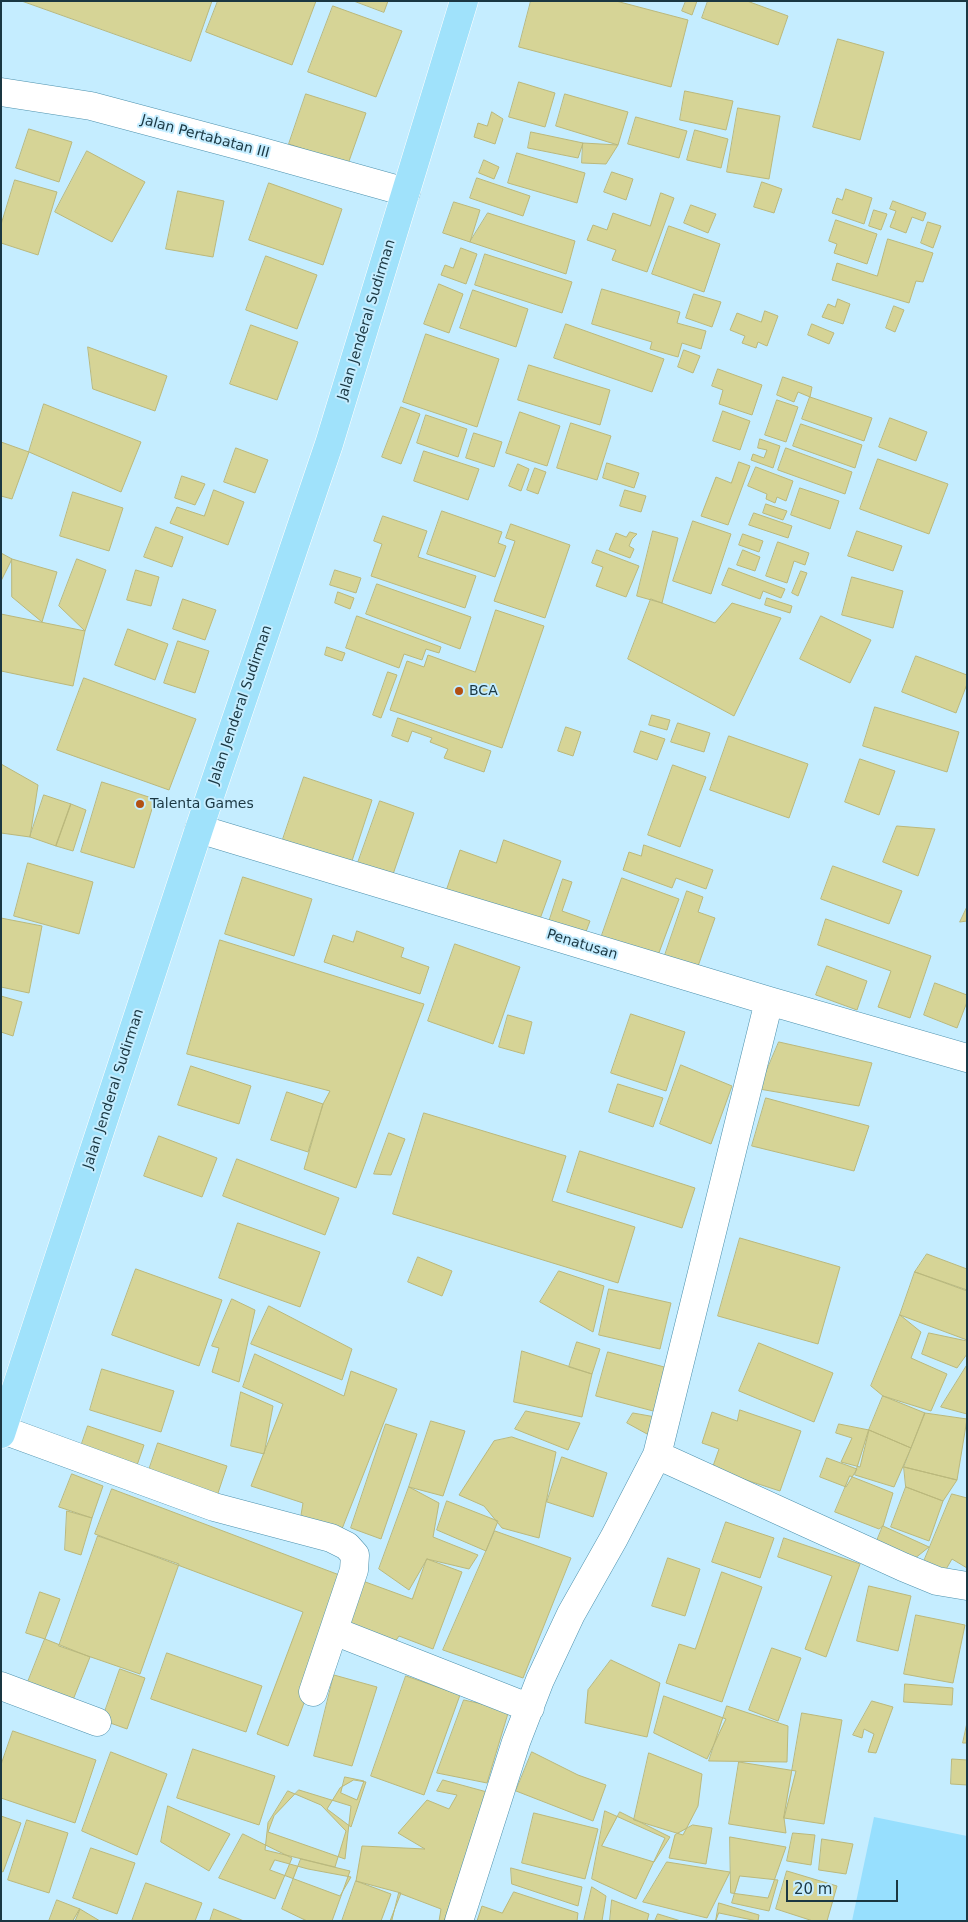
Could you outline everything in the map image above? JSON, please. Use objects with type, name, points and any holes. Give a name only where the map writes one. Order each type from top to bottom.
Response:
[{"type":"main road","name":"Jalan Jenderal Sudirman","points":[[2,1432],[199,829],[329,444],[464,1]]},
{"type":"street","name":"Jalan Pertabatan III","points":[[1,92],[91,106],[406,192]]},
{"type":"street","name":"Penatusan","points":[[199,829],[769,1001],[967,1058]]},
{"type":"street","points":[[459,1921],[516,1742],[530,1708],[571,1614],[658,1455],[769,1001]]},
{"type":"street","points":[[2,1432],[214,1507],[341,1542],[347,1546],[355,1556],[354,1570],[313,1692]]},
{"type":"street","points":[[658,1455],[903,1568],[937,1581],[967,1586]]},
{"type":"street","points":[[334,1631],[530,1708]]},
{"type":"street","points":[[1,1686],[97,1722]]},
{"type":"shaded area","points":[[874,1817],[967,1836],[967,1921],[852,1921]]},
{"type":"building","points":[[22,1],[212,1],[191,61]]},
{"type":"building","points":[[218,1],[316,1],[292,65],[206,32]]},
{"type":"building","points":[[354,1],[388,1],[384,12]]},
{"type":"building","points":[[531,1],[616,1],[688,20],[671,87],[519,47]]},
{"type":"building","points":[[686,1],[697,1],[692,15],[682,11]]},
{"type":"building","points":[[708,1],[747,1],[788,16],[778,45],[702,18]]},
{"type":"building","points":[[333,6],[402,31],[376,97],[308,72]]},
{"type":"building","points":[[838,39],[884,52],[860,140],[813,127]]},
{"type":"building","points":[[519,82],[555,93],[545,127],[509,117]]},
{"type":"building","points":[[685,91],[733,101],[726,130],[680,120]]},
{"type":"building","points":[[306,94],[366,113],[348,164],[289,144]]},
{"type":"building","points":[[565,94],[628,112],[618,145],[556,126]]},
{"type":"building","points":[[738,108],[780,116],[769,179],[727,172]]},
{"type":"building","points":[[492,112],[503,119],[495,144],[474,137],[478,123],[487,126]]},
{"type":"building","points":[[636,117],[687,131],[679,158],[628,144]]},
{"type":"building","points":[[29,129],[72,142],[59,182],[16,168]]},
{"type":"building","points":[[695,130],[728,139],[721,168],[687,160]]},
{"type":"building","points":[[531,132],[583,143],[578,158],[528,148]]},
{"type":"building","points":[[583,143],[618,145],[606,164],[582,163]]},
{"type":"building","points":[[87,151],[145,182],[112,242],[55,212]]},
{"type":"building","points":[[517,153],[585,173],[577,203],[508,183]]},
{"type":"building","points":[[484,160],[499,167],[494,179],[479,173]]},
{"type":"building","points":[[612,172],[633,179],[626,200],[604,192]]},
{"type":"building","points":[[477,178],[530,196],[523,216],[470,198]]},
{"type":"building","points":[[15,180],[57,192],[38,255],[1,243],[1,225]]},
{"type":"building","points":[[762,182],[782,189],[774,213],[754,207]]},
{"type":"building","points":[[269,183],[342,209],[323,265],[249,240]]},
{"type":"building","points":[[846,189],[872,198],[864,224],[832,213],[837,198],[842,200]]},
{"type":"building","points":[[178,191],[224,201],[213,257],[166,249]]},
{"type":"building","points":[[661,193],[674,198],[647,272],[612,260],[616,250],[587,240],[593,225],[607,230],[613,213],[650,226]]},
{"type":"building","points":[[893,201],[926,213],[923,221],[912,217],[906,233],[890,227],[896,211],[890,209]]},
{"type":"building","points":[[454,202],[480,210],[470,242],[443,233]]},
{"type":"building","points":[[691,205],[716,214],[708,233],[684,223]]},
{"type":"building","points":[[874,210],[887,214],[881,230],[869,226]]},
{"type":"building","points":[[488,213],[575,241],[566,274],[470,242]]},
{"type":"building","points":[[836,220],[877,234],[867,264],[834,253],[837,244],[829,241]]},
{"type":"building","points":[[928,222],[941,226],[933,248],[921,243]]},
{"type":"building","points":[[669,226],[720,244],[704,292],[652,274]]},
{"type":"building","points":[[888,239],[933,253],[923,282],[916,281],[909,303],[832,280],[837,263],[877,276]]},
{"type":"building","points":[[461,248],[477,254],[466,284],[441,275],[445,265],[453,268]]},
{"type":"building","points":[[485,254],[572,282],[562,313],[475,285]]},
{"type":"building","points":[[266,256],[317,275],[297,329],[246,310]]},
{"type":"building","points":[[439,284],[463,294],[449,333],[424,324]]},
{"type":"building","points":[[602,289],[680,312],[677,323],[706,331],[701,349],[682,343],[678,357],[650,349],[652,342],[592,324]]},
{"type":"building","points":[[473,290],[528,309],[516,347],[460,328]]},
{"type":"building","points":[[694,294],[721,302],[712,327],[686,318]]},
{"type":"building","points":[[838,299],[850,304],[843,324],[822,317],[828,304],[835,307]]},
{"type":"building","points":[[894,306],[904,310],[895,332],[886,328]]},
{"type":"building","points":[[765,311],[778,316],[767,346],[758,342],[756,348],[742,343],[745,336],[730,330],[737,313],[761,322]]},
{"type":"building","points":[[566,324],[664,359],[652,392],[554,358]]},
{"type":"building","points":[[812,324],[834,333],[829,344],[808,335]]},
{"type":"building","points":[[251,325],[298,342],[277,400],[230,384]]},
{"type":"building","points":[[426,334],[499,359],[477,427],[403,402]]},
{"type":"building","points":[[88,347],[167,376],[155,411],[93,389]]},
{"type":"building","points":[[684,350],[700,356],[693,373],[678,367]]},
{"type":"building","points":[[529,365],[610,390],[600,425],[518,400]]},
{"type":"building","points":[[718,369],[762,385],[752,415],[719,404],[723,390],[712,386]]},
{"type":"building","points":[[783,377],[812,387],[810,397],[798,392],[794,402],[777,395]]},
{"type":"building","points":[[810,397],[872,418],[864,441],[802,419]]},
{"type":"building","points":[[777,400],[798,407],[786,442],[765,435]]},
{"type":"building","points":[[44,404],[141,442],[121,492],[29,452]]},
{"type":"building","points":[[401,407],[420,414],[401,464],[382,457]]},
{"type":"building","points":[[723,411],[750,421],[740,450],[713,441]]},
{"type":"building","points":[[520,412],[560,426],[547,466],[506,453]]},
{"type":"building","points":[[426,415],[467,429],[458,457],[417,443]]},
{"type":"building","points":[[890,418],[927,432],[916,461],[879,447]]},
{"type":"building","points":[[571,423],[611,436],[597,480],[557,468]]},
{"type":"building","points":[[801,424],[862,445],[855,468],[793,446]]},
{"type":"building","points":[[474,433],[502,442],[494,467],[466,458]]},
{"type":"building","points":[[760,439],[780,446],[773,468],[751,460],[753,454],[764,458],[767,450],[758,448]]},
{"type":"building","points":[[1,442],[29,452],[12,499],[1,496]]},
{"type":"building","points":[[236,448],[268,460],[255,493],[224,482]]},
{"type":"building","points":[[786,448],[852,472],[845,494],[778,470]]},
{"type":"building","points":[[424,451],[479,469],[468,500],[414,481]]},
{"type":"building","points":[[878,459],[948,484],[929,534],[860,509]]},
{"type":"building","points":[[739,462],[750,466],[728,525],[701,516],[716,477],[731,483]]},
{"type":"building","points":[[607,463],[639,473],[634,488],[603,478]]},
{"type":"building","points":[[518,464],[529,469],[521,491],[509,486]]},
{"type":"building","points":[[756,467],[793,481],[786,501],[777,497],[775,503],[766,499],[767,494],[748,486]]},
{"type":"building","points":[[535,468],[546,472],[538,494],[527,490]]},
{"type":"building","points":[[182,476],[205,484],[195,505],[175,498]]},
{"type":"building","points":[[800,488],[839,501],[830,529],[791,515]]},
{"type":"building","points":[[214,490],[244,502],[228,545],[170,523],[177,507],[204,516]]},
{"type":"building","points":[[625,490],[646,496],[641,512],[620,506]]},
{"type":"building","points":[[73,492],[123,508],[109,551],[60,536]]},
{"type":"building","points":[[766,504],[787,511],[783,520],[763,513]]},
{"type":"building","points":[[442,511],[502,532],[498,543],[506,546],[495,577],[427,554]]},
{"type":"building","points":[[754,513],[792,526],[788,538],[749,525]]},
{"type":"building","points":[[383,516],[427,531],[418,557],[476,576],[465,608],[371,576],[382,544],[374,541]]},
{"type":"building","points":[[693,521],[731,534],[711,594],[673,581]]},
{"type":"building","points":[[511,524],[570,545],[545,618],[494,601],[515,541],[506,538]]},
{"type":"building","points":[[156,527],[183,537],[172,567],[144,557]]},
{"type":"building","points":[[653,531],[678,538],[662,603],[637,596]]},
{"type":"building","points":[[857,531],[902,546],[893,571],[848,556]]},
{"type":"building","points":[[630,532],[637,534],[629,546],[634,549],[630,558],[609,550],[616,533],[626,537]]},
{"type":"building","points":[[743,534],[763,541],[759,552],[739,545]]},
{"type":"building","points":[[778,542],[809,553],[805,565],[794,561],[787,583],[766,576]]},
{"type":"building","points":[[597,550],[639,566],[626,597],[596,586],[603,567],[592,563]]},
{"type":"building","points":[[743,550],[760,557],[755,571],[737,565]]},
{"type":"building","points":[[1,553],[12,559],[1,581]]},
{"type":"building","points":[[12,559],[57,572],[42,622],[12,597]]},
{"type":"building","points":[[77,559],[106,570],[85,631],[59,606]]},
{"type":"building","points":[[729,568],[785,589],[781,598],[763,591],[760,599],[722,585]]},
{"type":"building","points":[[136,570],[159,577],[151,606],[127,600]]},
{"type":"building","points":[[335,570],[361,578],[356,593],[330,585]]},
{"type":"building","points":[[801,571],[807,573],[798,596],[792,593]]},
{"type":"building","points":[[852,577],[903,591],[893,628],[842,615]]},
{"type":"building","points":[[377,584],[471,617],[460,649],[366,614]]},
{"type":"building","points":[[338,592],[354,598],[350,609],[335,603]]},
{"type":"building","points":[[767,598],[792,606],[790,613],[765,605]]},
{"type":"building","points":[[183,599],[216,610],[205,640],[173,629]]},
{"type":"building","points":[[651,599],[715,623],[732,603],[781,618],[734,716],[628,659]]},
{"type":"building","name":"BCA","points":[[496,610],[544,626],[502,748],[390,710],[407,661],[424,667],[428,655],[475,672]]},
{"type":"building","points":[[1,614],[85,631],[73,686],[1,671]]},
{"type":"building","points":[[357,616],[441,647],[439,653],[426,649],[422,660],[404,654],[399,668],[346,648]]},
{"type":"building","points":[[821,616],[871,640],[850,683],[800,659]]},
{"type":"building","points":[[128,629],[168,644],[155,680],[115,665]]},
{"type":"building","points":[[178,641],[209,651],[195,693],[164,683]]},
{"type":"building","points":[[327,647],[345,653],[342,661],[325,655]]},
{"type":"building","points":[[916,656],[967,675],[967,684],[956,713],[902,692]]},
{"type":"building","points":[[388,672],[397,675],[381,718],[373,715]]},
{"type":"building","points":[[84,678],[196,719],[169,790],[57,750]]},
{"type":"building","points":[[875,707],[959,732],[947,772],[863,746]]},
{"type":"building","points":[[652,715],[670,720],[667,730],[649,725]]},
{"type":"building","points":[[398,718],[491,751],[484,772],[444,758],[448,749],[430,742],[432,738],[412,731],[408,742],[392,736]]},
{"type":"building","points":[[678,723],[710,733],[704,752],[671,742]]},
{"type":"building","points":[[566,727],[581,732],[573,756],[558,751]]},
{"type":"building","points":[[641,731],[665,739],[657,760],[634,752]]},
{"type":"building","points":[[729,736],[808,764],[789,818],[710,790]]},
{"type":"building","points":[[860,759],[895,771],[879,815],[845,802]]},
{"type":"building","points":[[1,764],[38,785],[30,837],[1,833]]},
{"type":"building","points":[[673,765],[706,777],[680,847],[648,835]]},
{"type":"building","points":[[304,777],[372,800],[348,873],[279,851]]},
{"type":"building","points":[[102,782],[155,799],[134,868],[81,852]]},
{"type":"building","points":[[44,795],[71,804],[56,846],[30,837]]},
{"type":"building","points":[[380,801],[414,813],[389,886],[354,874]]},
{"type":"building","points":[[71,804],[86,810],[73,851],[56,846]]},
{"type":"building","points":[[897,826],[935,829],[918,876],[883,862]]},
{"type":"building","points":[[504,840],[561,861],[536,930],[444,897],[460,850],[496,863]]},
{"type":"building","points":[[644,845],[713,870],[706,889],[676,878],[672,888],[623,870],[629,852],[641,856]]},
{"type":"building","points":[[28,863],[93,882],[79,934],[14,916]]},
{"type":"building","points":[[833,866],[902,891],[889,924],[821,899]]},
{"type":"building","points":[[243,877],[312,899],[294,956],[225,934]]},
{"type":"building","points":[[622,878],[679,899],[657,958],[601,938]]},
{"type":"building","points":[[563,879],[572,882],[562,911],[590,921],[584,937],[548,925]]},
{"type":"building","points":[[687,891],[703,897],[698,912],[715,918],[697,969],[664,958]]},
{"type":"building","points":[[967,907],[967,921],[960,922]]},
{"type":"building","points":[[1,918],[42,926],[29,993],[1,987]]},
{"type":"building","points":[[826,919],[931,956],[910,1018],[878,1007],[891,971],[818,945]]},
{"type":"building","points":[[357,931],[404,948],[401,957],[429,967],[420,994],[324,962],[333,935],[353,942]]},
{"type":"building","points":[[220,940],[424,1004],[356,1188],[304,1169],[323,1104],[330,1091],[187,1054]]},
{"type":"building","points":[[455,944],[520,967],[493,1044],[428,1021]]},
{"type":"building","points":[[827,966],[867,981],[857,1010],[816,995]]},
{"type":"building","points":[[935,983],[967,995],[967,1002],[957,1028],[924,1015]]},
{"type":"building","points":[[1,996],[22,1002],[13,1036],[1,1032]]},
{"type":"building","points":[[631,1014],[685,1032],[666,1091],[611,1073]]},
{"type":"building","points":[[508,1015],[532,1022],[524,1054],[499,1047]]},
{"type":"building","points":[[779,1042],[872,1063],[859,1106],[759,1089]]},
{"type":"building","points":[[681,1065],[732,1086],[711,1144],[660,1124]]},
{"type":"building","points":[[191,1066],[251,1086],[239,1124],[178,1105]]},
{"type":"building","points":[[618,1084],[663,1098],[653,1127],[609,1112]]},
{"type":"building","points":[[287,1092],[323,1104],[308,1152],[271,1140]]},
{"type":"building","points":[[766,1098],[869,1126],[854,1171],[752,1146]]},
{"type":"building","points":[[424,1113],[566,1156],[552,1201],[635,1227],[618,1283],[393,1214]]},
{"type":"building","points":[[389,1133],[405,1139],[391,1175],[374,1174]]},
{"type":"building","points":[[159,1136],[217,1158],[202,1197],[144,1176]]},
{"type":"building","points":[[580,1151],[695,1188],[682,1228],[567,1192]]},
{"type":"building","points":[[237,1159],[339,1198],[325,1235],[223,1196]]},
{"type":"building","points":[[238,1223],[320,1252],[300,1307],[219,1278]]},
{"type":"building","points":[[740,1238],[840,1267],[818,1344],[718,1316]]},
{"type":"building","points":[[927,1254],[967,1269],[967,1290],[915,1272]]},
{"type":"building","points":[[418,1257],[452,1271],[442,1296],[408,1282]]},
{"type":"building","points":[[136,1269],[222,1300],[199,1366],[112,1335]]},
{"type":"building","points":[[559,1271],[604,1286],[593,1332],[540,1302]]},
{"type":"building","points":[[915,1272],[967,1291],[967,1340],[900,1315]]},
{"type":"building","points":[[609,1289],[671,1303],[660,1349],[599,1335]]},
{"type":"building","points":[[232,1299],[255,1310],[239,1382],[212,1372],[219,1348],[212,1346]]},
{"type":"building","points":[[269,1306],[352,1349],[342,1380],[251,1344]]},
{"type":"building","points":[[900,1315],[921,1332],[911,1358],[947,1374],[931,1411],[883,1396],[871,1386]]},
{"type":"building","points":[[929,1333],[967,1341],[967,1354],[957,1368],[922,1354]]},
{"type":"building","points":[[577,1342],[600,1349],[592,1374],[569,1367]]},
{"type":"building","points":[[759,1343],[833,1373],[814,1422],[739,1391]]},
{"type":"building","points":[[522,1351],[592,1374],[582,1417],[514,1402]]},
{"type":"building","points":[[608,1352],[668,1368],[657,1412],[596,1396]]},
{"type":"building","points":[[255,1354],[344,1396],[351,1371],[397,1389],[338,1539],[301,1515],[303,1503],[251,1486],[283,1404],[243,1387]]},
{"type":"building","points":[[967,1365],[967,1414],[941,1407]]},
{"type":"building","points":[[102,1369],[174,1391],[161,1432],[90,1410]]},
{"type":"building","points":[[241,1392],[273,1406],[264,1454],[231,1446]]},
{"type":"building","points":[[883,1396],[925,1413],[911,1448],[869,1430]]},
{"type":"building","points":[[740,1410],[801,1431],[780,1491],[712,1469],[719,1449],[702,1443],[712,1412],[737,1421]]},
{"type":"building","points":[[526,1411],[580,1423],[568,1450],[515,1429]]},
{"type":"building","points":[[633,1413],[661,1418],[658,1440],[627,1423]]},
{"type":"building","points":[[925,1413],[967,1419],[957,1480],[904,1467]]},
{"type":"building","points":[[431,1421],[465,1431],[443,1496],[409,1487]]},
{"type":"building","points":[[386,1424],[417,1434],[381,1539],[351,1528]]},
{"type":"building","points":[[839,1424],[869,1430],[860,1467],[841,1462],[852,1438],[836,1433]]},
{"type":"building","points":[[88,1426],[144,1445],[134,1474],[78,1455]]},
{"type":"building","points":[[869,1430],[911,1448],[894,1487],[855,1475]]},
{"type":"building","points":[[512,1437],[556,1452],[539,1538],[502,1528],[484,1506],[459,1495],[494,1441]]},
{"type":"building","points":[[158,1443],[227,1466],[214,1505],[145,1482]]},
{"type":"building","points":[[562,1457],[607,1473],[593,1517],[547,1502]]},
{"type":"building","points":[[827,1458],[857,1469],[846,1487],[820,1477]]},
{"type":"building","points":[[904,1467],[957,1480],[943,1501],[906,1487]]},
{"type":"building","points":[[72,1474],[103,1486],[92,1518],[59,1507]]},
{"type":"building","points":[[850,1476],[893,1493],[883,1526],[879,1529],[835,1512]]},
{"type":"building","points":[[409,1487],[439,1503],[433,1537],[478,1555],[469,1569],[427,1559],[409,1590],[379,1569]]},
{"type":"building","points":[[906,1487],[943,1501],[929,1541],[891,1527]]},
{"type":"building","points":[[112,1489],[350,1579],[288,1746],[257,1734],[303,1612],[95,1534]]},
{"type":"building","points":[[952,1494],[967,1498],[967,1568],[952,1559],[945,1571],[922,1566]]},
{"type":"building","points":[[447,1501],[498,1521],[486,1551],[437,1530]]},
{"type":"building","points":[[67,1511],[92,1518],[81,1555],[65,1550]]},
{"type":"building","points":[[726,1522],[774,1538],[760,1578],[712,1562]]},
{"type":"building","points":[[883,1526],[929,1547],[909,1563],[874,1548]]},
{"type":"building","points":[[495,1531],[571,1558],[523,1678],[443,1650]]},
{"type":"building","points":[[98,1536],[179,1564],[140,1674],[59,1646]]},
{"type":"building","points":[[784,1538],[860,1564],[826,1657],[805,1649],[832,1576],[778,1557]]},
{"type":"building","points":[[668,1558],[700,1569],[685,1616],[652,1606]]},
{"type":"building","points":[[427,1559],[462,1572],[433,1649],[399,1636],[392,1646],[342,1627],[360,1580],[412,1599]]},
{"type":"building","points":[[722,1572],[762,1587],[722,1702],[666,1683],[679,1644],[695,1649]]},
{"type":"building","points":[[869,1586],[911,1596],[898,1651],[857,1641]]},
{"type":"building","points":[[40,1592],[60,1599],[45,1639],[26,1633]]},
{"type":"building","points":[[916,1615],[965,1625],[953,1683],[904,1674]]},
{"type":"building","points":[[45,1639],[90,1657],[69,1710],[24,1692]]},
{"type":"building","points":[[772,1648],[801,1658],[778,1721],[749,1710]]},
{"type":"building","points":[[167,1653],[262,1686],[246,1732],[151,1699]]},
{"type":"building","points":[[611,1660],[660,1683],[647,1737],[585,1723],[588,1690]]},
{"type":"building","points":[[120,1669],[145,1678],[127,1729],[102,1720]]},
{"type":"building","points":[[334,1675],[377,1687],[352,1766],[314,1756]]},
{"type":"building","points":[[406,1676],[460,1695],[424,1795],[371,1776]]},
{"type":"building","points":[[905,1684],[953,1688],[952,1705],[904,1702]]},
{"type":"building","points":[[664,1696],[726,1719],[707,1759],[654,1733]]},
{"type":"building","points":[[464,1700],[509,1710],[487,1783],[437,1773]]},
{"type":"building","points":[[872,1701],[893,1707],[876,1753],[868,1752],[874,1734],[864,1729],[862,1738],[853,1735]]},
{"type":"building","points":[[727,1706],[788,1726],[787,1762],[709,1761]]},
{"type":"building","points":[[802,1713],[842,1720],[824,1824],[784,1818]]},
{"type":"building","points":[[967,1723],[967,1743],[963,1743]]},
{"type":"building","points":[[13,1731],[96,1760],[75,1823],[1,1798],[1,1765]]},
{"type":"building","points":[[193,1749],[275,1776],[259,1825],[177,1798]]},
{"type":"building","points":[[111,1752],[167,1774],[137,1855],[82,1831]]},
{"type":"building","points":[[532,1752],[578,1775],[606,1785],[593,1821],[516,1791]]},
{"type":"building","points":[[649,1753],[702,1774],[698,1806],[683,1835],[634,1820]]},
{"type":"building","points":[[952,1759],[967,1760],[967,1785],[951,1784]]},
{"type":"building","points":[[739,1762],[796,1771],[784,1818],[786,1833],[729,1824]]},
{"type":"building","points":[[345,1777],[364,1781],[357,1800],[341,1793]]},
{"type":"building","points":[[354,1780],[366,1782],[351,1827],[327,1809],[340,1788]]},
{"type":"building","points":[[443,1780],[487,1792],[444,1921],[390,1921],[401,1893],[356,1881],[362,1846],[425,1849],[398,1833],[427,1800],[449,1809],[457,1795],[437,1791]]},
{"type":"building","points":[[299,1790],[351,1806],[345,1859],[268,1832],[274,1816]]},
{"type":"building","points":[[288,1791],[321,1805],[346,1831],[335,1867],[265,1850],[268,1823]]},
{"type":"building","points":[[168,1806],[230,1834],[209,1871],[161,1842]]},
{"type":"building","points":[[605,1811],[665,1838],[636,1899],[592,1879]]},
{"type":"building","points":[[620,1812],[670,1837],[654,1862],[602,1846]]},
{"type":"building","points":[[534,1813],[598,1829],[585,1879],[522,1863]]},
{"type":"building","points":[[1,1816],[21,1823],[3,1872],[1,1871]]},
{"type":"building","points":[[27,1820],[68,1833],[49,1893],[8,1880]]},
{"type":"building","points":[[693,1825],[712,1828],[706,1864],[669,1858],[675,1835]]},
{"type":"building","points":[[793,1833],[815,1835],[811,1865],[787,1861]]},
{"type":"building","points":[[243,1834],[292,1858],[275,1899],[219,1878]]},
{"type":"building","points":[[730,1837],[786,1847],[768,1898],[731,1893]]},
{"type":"building","points":[[822,1839],[853,1844],[846,1874],[819,1870]]},
{"type":"building","points":[[91,1848],[135,1863],[117,1914],[73,1898]]},
{"type":"building","points":[[301,1859],[350,1871],[332,1921],[307,1921],[282,1909]]},
{"type":"building","points":[[275,1860],[308,1869],[351,1877],[340,1896],[270,1870]]},
{"type":"building","points":[[667,1862],[730,1872],[707,1918],[643,1902]]},
{"type":"building","points":[[511,1868],[582,1887],[578,1906],[512,1884]]},
{"type":"building","points":[[787,1871],[837,1886],[827,1921],[813,1921],[776,1909]]},
{"type":"building","points":[[740,1876],[778,1880],[769,1911],[732,1903]]},
{"type":"building","points":[[356,1881],[391,1894],[381,1921],[342,1921]]},
{"type":"building","points":[[146,1883],[202,1903],[195,1921],[132,1921]]},
{"type":"building","points":[[592,1887],[606,1896],[602,1921],[584,1921]]},
{"type":"building","points":[[514,1892],[578,1913],[577,1921],[477,1921],[482,1906],[502,1913]]},
{"type":"building","points":[[399,1893],[441,1909],[439,1921],[392,1921]]},
{"type":"building","points":[[57,1900],[80,1909],[75,1921],[49,1921]]},
{"type":"building","points":[[612,1900],[649,1914],[647,1921],[610,1921]]},
{"type":"building","points":[[719,1903],[759,1915],[758,1921],[716,1921]]},
{"type":"building","points":[[80,1909],[100,1921],[73,1921]]},
{"type":"building","points":[[214,1909],[244,1921],[210,1921]]},
{"type":"building","points":[[719,1913],[757,1921],[716,1921]]},
{"type":"building","points":[[658,1914],[681,1921],[655,1921]]},
{"type":"place","name":"BCA","points":[[459,691]]},
{"type":"place","name":"Talenta Games","points":[[140,804]]}]
